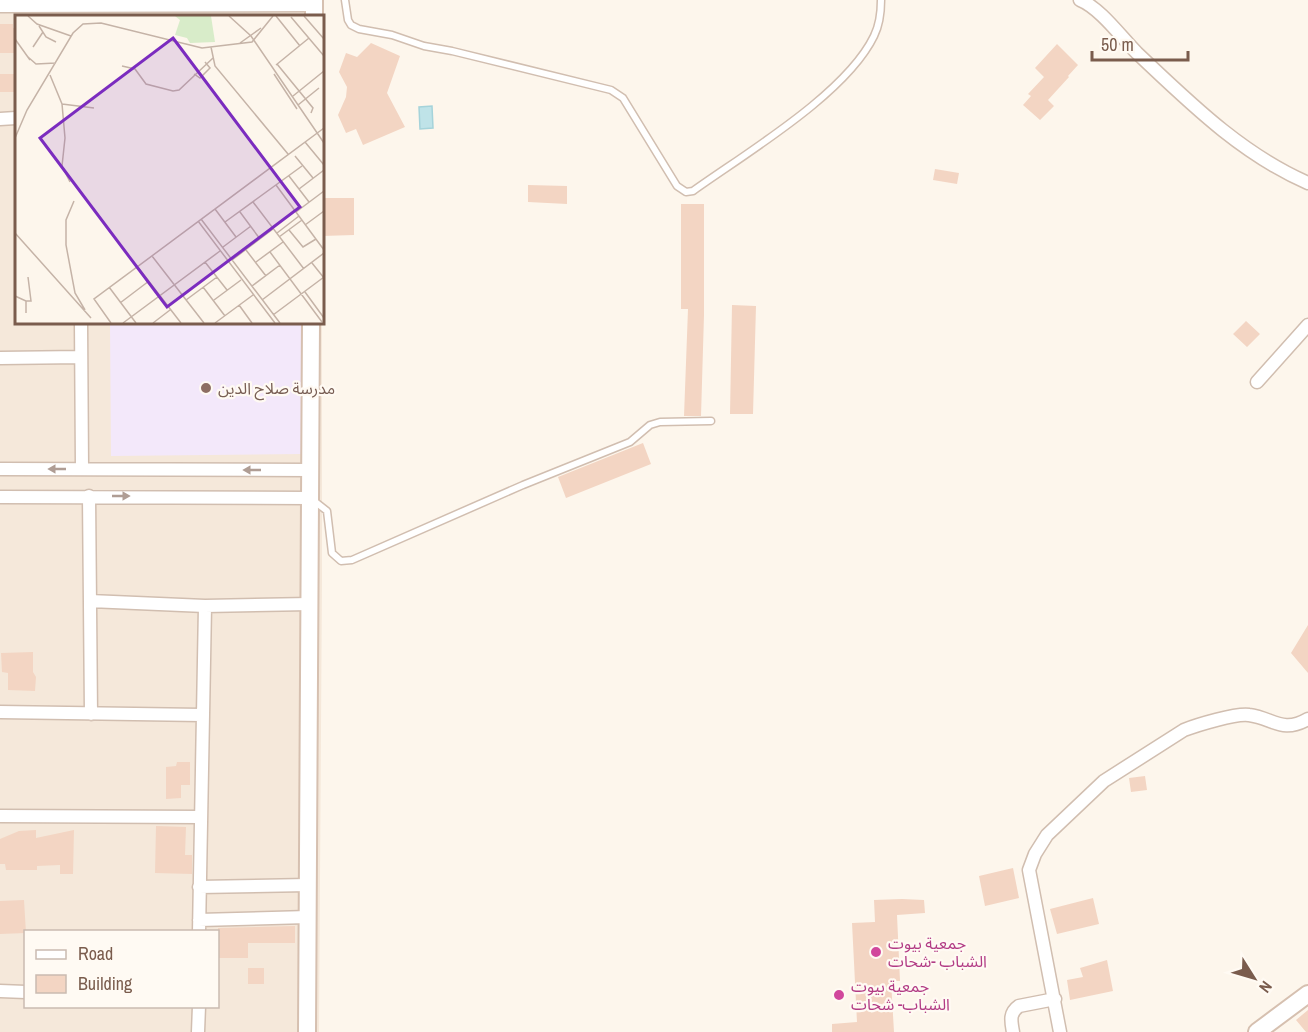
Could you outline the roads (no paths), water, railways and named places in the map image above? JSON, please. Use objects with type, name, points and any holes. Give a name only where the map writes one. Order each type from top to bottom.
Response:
[{"type":"street","points":[[1080,0],[1095,10],[1129,45],[1217,126],[1262,159],[1308,183]]},
{"type":"street","points":[[0,6],[83,7],[197,3],[314,7]]},
{"type":"street","points":[[0,119],[15,118]]},
{"type":"street","points":[[81,324],[82,468]]},
{"type":"street","points":[[307,1032],[311,324]]},
{"type":"street","points":[[1257,382],[1308,325]]},
{"type":"street","points":[[0,358],[81,357]]},
{"type":"street","points":[[0,469],[311,470]]},
{"type":"street","points":[[89,496],[90,714]]},
{"type":"street","points":[[0,497],[310,498]]},
{"type":"street","points":[[90,600],[205,606],[310,604]]},
{"type":"street","points":[[205,606],[199,926],[308,916]]},
{"type":"street","points":[[0,712],[202,715]]},
{"type":"street","points":[[1060,1032],[1029,870],[1035,854],[1047,835],[1104,781],[1184,730],[1197,725],[1247,715],[1277,724],[1296,726],[1308,719]]},
{"type":"street","points":[[0,816],[201,817]]},
{"type":"street","points":[[199,887],[308,885]]},
{"type":"street","points":[[0,991],[24,992]]},
{"type":"street","points":[[1257,1032],[1308,994]]},
{"type":"street","points":[[1013,1032],[1011,1017],[1014,1009],[1055,999]]},
{"type":"street","points":[[198,1032],[199,1008]]},
{"type":"lane","points":[[345,0],[348,20],[351,25],[359,29],[392,34],[424,46],[611,90],[623,99],[677,186],[686,192],[693,191],[703,184],[810,107],[834,86],[860,58],[874,36],[881,15],[881,0]]},
{"type":"lane","points":[[310,498],[327,511],[332,553],[340,561],[351,560],[523,485],[630,442],[650,424],[711,422]]},
{"type":"water","points":[[432,106],[433,128],[420,129],[419,107]]},
{"type":"place","name":"مدرسة صلاح الدين","points":[[206,388]]},
{"type":"place","name":"جمعية بيوت الشباب -شحات","points":[[876,952]]},
{"type":"place","name":"جمعية بيوت الشباب- شحات","points":[[839,995]]}]
